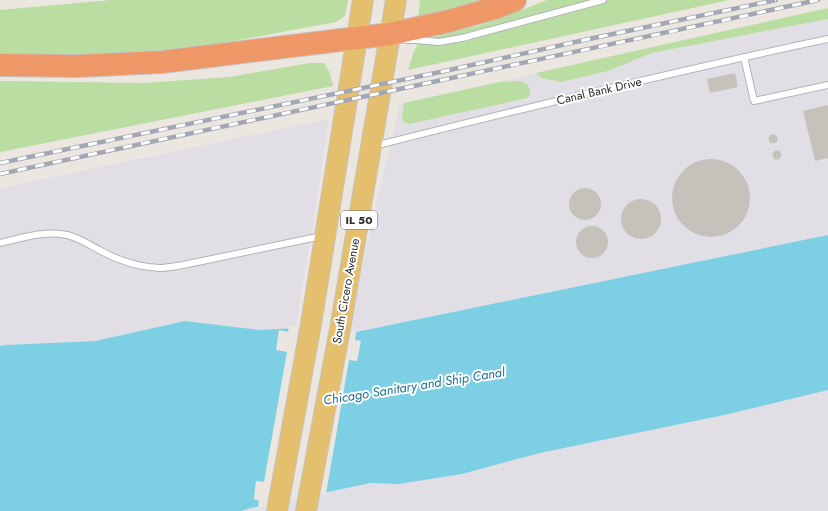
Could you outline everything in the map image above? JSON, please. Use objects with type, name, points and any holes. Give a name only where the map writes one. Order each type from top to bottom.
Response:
[{"type":"highway","points":[[0,65],[78,66],[162,62],[356,38],[394,39],[495,8],[515,0]]},
{"type":"main road","name":"IL 50","points":[[277,511],[311,324],[362,0]]},
{"type":"main road","name":"South Cicero Avenue","points":[[306,511],[340,329],[371,146],[394,39],[396,0]]},
{"type":"lane","points":[[394,39],[439,42],[462,38],[603,0]]},
{"type":"lane","name":"Canal Bank Drive","points":[[371,146],[529,107],[828,39]]},
{"type":"lane","points":[[744,57],[754,101],[828,85]]},
{"type":"lane","points":[[0,243],[53,233],[67,235],[122,260],[141,266],[160,268],[183,265],[325,235]]},
{"type":"shaded area","points":[[828,19],[828,235],[356,332],[349,332],[365,251],[400,104],[404,103],[402,117],[404,122],[409,124],[528,98],[499,82],[476,87],[536,73],[542,78],[561,82],[608,71],[652,53]]},
{"type":"shaded area","points":[[329,119],[312,231],[295,328],[261,330],[185,321],[95,341],[0,346],[0,188]]},
{"type":"shaded area","points":[[828,390],[828,511],[241,511],[371,483],[399,484],[462,474],[540,453],[729,414]]},
{"type":"green space","points":[[111,0],[348,0],[345,16],[336,22],[206,46],[136,53],[52,57],[0,56],[0,10]]},
{"type":"green space","points":[[420,0],[489,0],[418,18]]},
{"type":"green space","points":[[547,0],[729,0],[408,70],[414,51],[420,41],[478,26]]},
{"type":"green space","points":[[828,8],[828,19],[652,53],[608,71],[561,82],[542,78],[536,73]]},
{"type":"green space","points":[[310,63],[324,63],[330,73],[333,86],[0,152],[0,81],[144,83],[229,77]]},
{"type":"green space","points":[[519,81],[527,84],[530,89],[528,98],[409,124],[403,122],[402,117],[404,103],[499,82]]},
{"type":"water","name":"Chicago Sanitary and Ship Canal","points":[[828,235],[828,390],[729,414],[540,453],[462,474],[399,484],[371,483],[241,511],[0,511],[0,346],[95,341],[185,321],[261,330],[295,328],[356,332]]},
{"type":"pier","points":[[289,326],[337,329],[356,332],[355,340],[361,341],[357,361],[349,360],[326,494],[258,508],[259,501],[254,499],[256,481],[264,482],[287,352],[276,350],[279,330],[288,332]]},
{"type":"building","points":[[735,73],[738,87],[710,93],[707,79]]},
{"type":"building","points":[[828,105],[828,158],[815,161],[803,111]]},
{"type":"building","points":[[773,134],[778,139],[773,144],[768,139]]},
{"type":"building","points":[[777,150],[782,155],[777,160],[772,155]]},
{"type":"building","points":[[711,159],[726,162],[738,171],[747,183],[750,198],[747,213],[738,225],[726,234],[711,237],[696,234],[684,225],[675,213],[672,198],[675,183],[684,171],[696,162]]},
{"type":"building","points":[[582,188],[588,188],[597,192],[601,204],[597,216],[588,220],[582,220],[573,216],[569,207],[569,201],[573,192]]},
{"type":"building","points":[[637,199],[645,199],[652,202],[658,208],[661,219],[658,230],[652,236],[645,239],[637,239],[630,236],[624,230],[621,223],[621,215],[624,208],[630,202]]},
{"type":"building","points":[[589,226],[595,226],[604,230],[608,242],[604,254],[595,258],[589,258],[580,254],[576,245],[576,239],[580,230]]},
{"type":"railway","points":[[0,163],[445,71],[776,0]]},
{"type":"railway","points":[[0,174],[818,0]]}]
